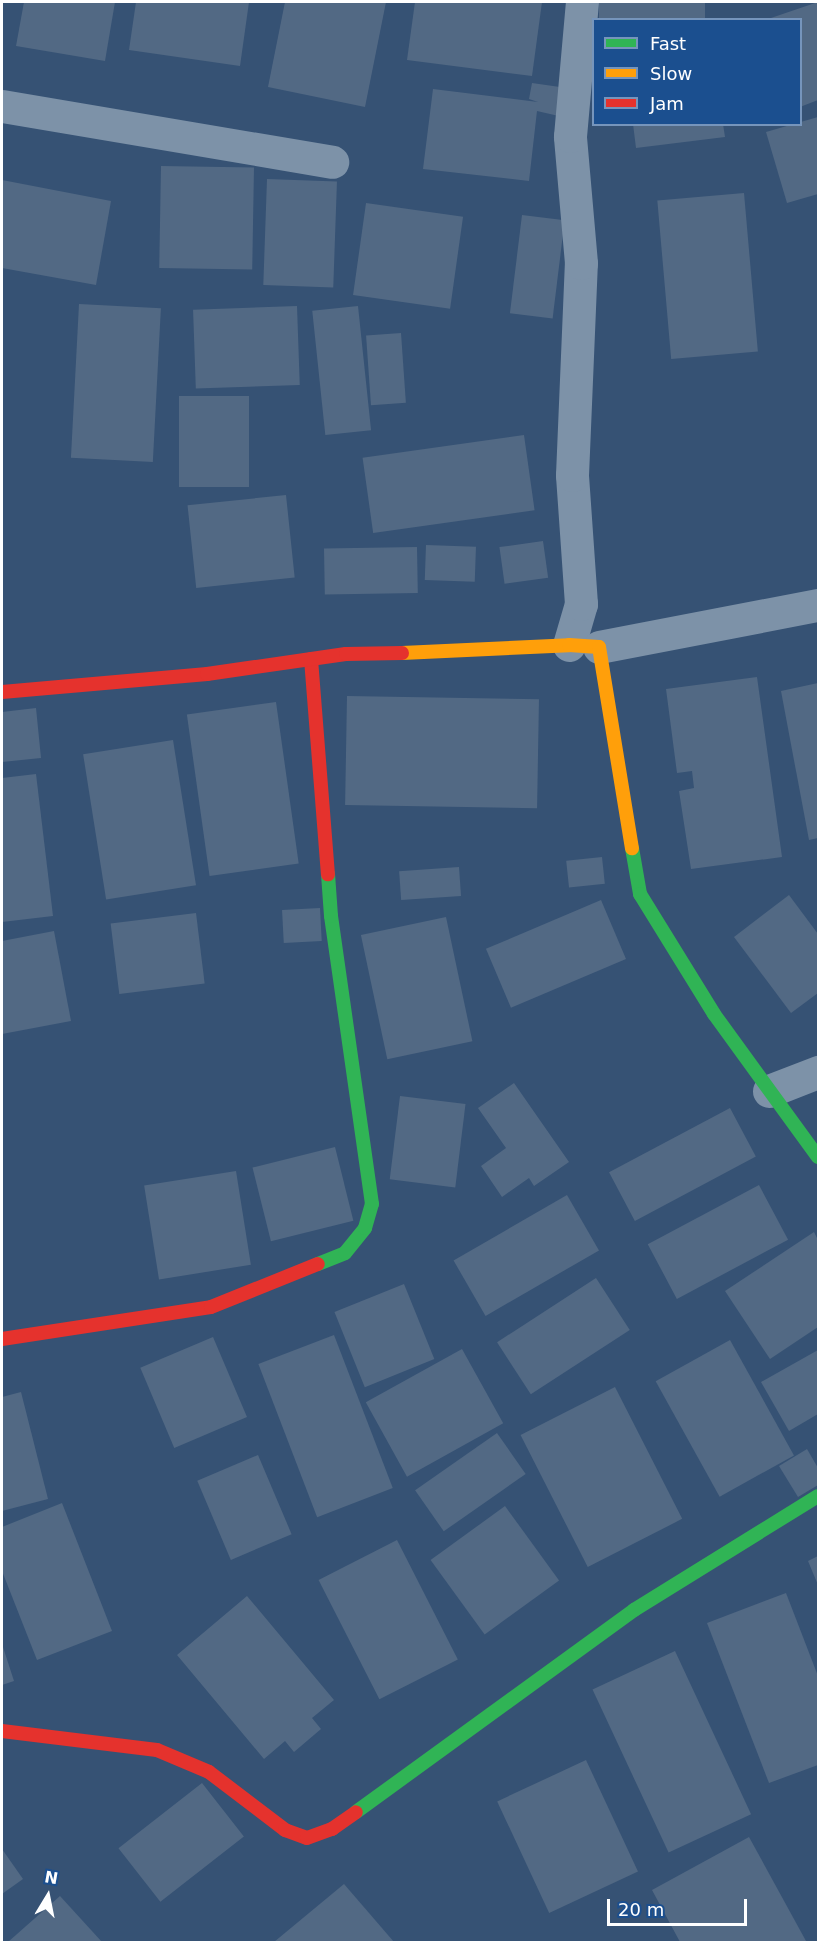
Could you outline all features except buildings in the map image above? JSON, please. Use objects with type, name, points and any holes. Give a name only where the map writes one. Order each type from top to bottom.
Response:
[{"type":"street","points":[[582,2],[570,136],[580,263],[572,475],[584,646],[640,894],[714,1014],[819,1157]]},
{"type":"street","points":[[2,106],[332,162]]},
{"type":"street","points":[[2,692],[207,674],[345,654],[584,646],[819,605]]},
{"type":"street","points":[[2,1339],[211,1307],[345,1253],[365,1228],[372,1204],[331,916],[311,659]]},
{"type":"street","points":[[769,1091],[819,1071]]},
{"type":"street","points":[[2,1731],[157,1750],[209,1772],[285,1830],[307,1838],[332,1829],[634,1610],[819,1496]]},
{"type":"traffic: fast","points":[[632,848],[640,894],[714,1014],[818,1157]]},
{"type":"traffic: fast","points":[[318,1264],[345,1253],[365,1228],[372,1204],[331,916],[328,874]]},
{"type":"traffic: fast","points":[[356,1812],[634,1610],[818,1496]]},
{"type":"traffic: slow","points":[[402,653],[569,645],[599,647],[632,848]]},
{"type":"traffic: jam","points":[[2,692],[207,674],[346,654],[402,653]]},
{"type":"traffic: jam","points":[[311,659],[328,874]]},
{"type":"traffic: jam","points":[[2,1339],[211,1307],[318,1264]]},
{"type":"traffic: jam","points":[[2,1731],[157,1750],[209,1772],[285,1830],[307,1838],[332,1829],[356,1812]]}]
